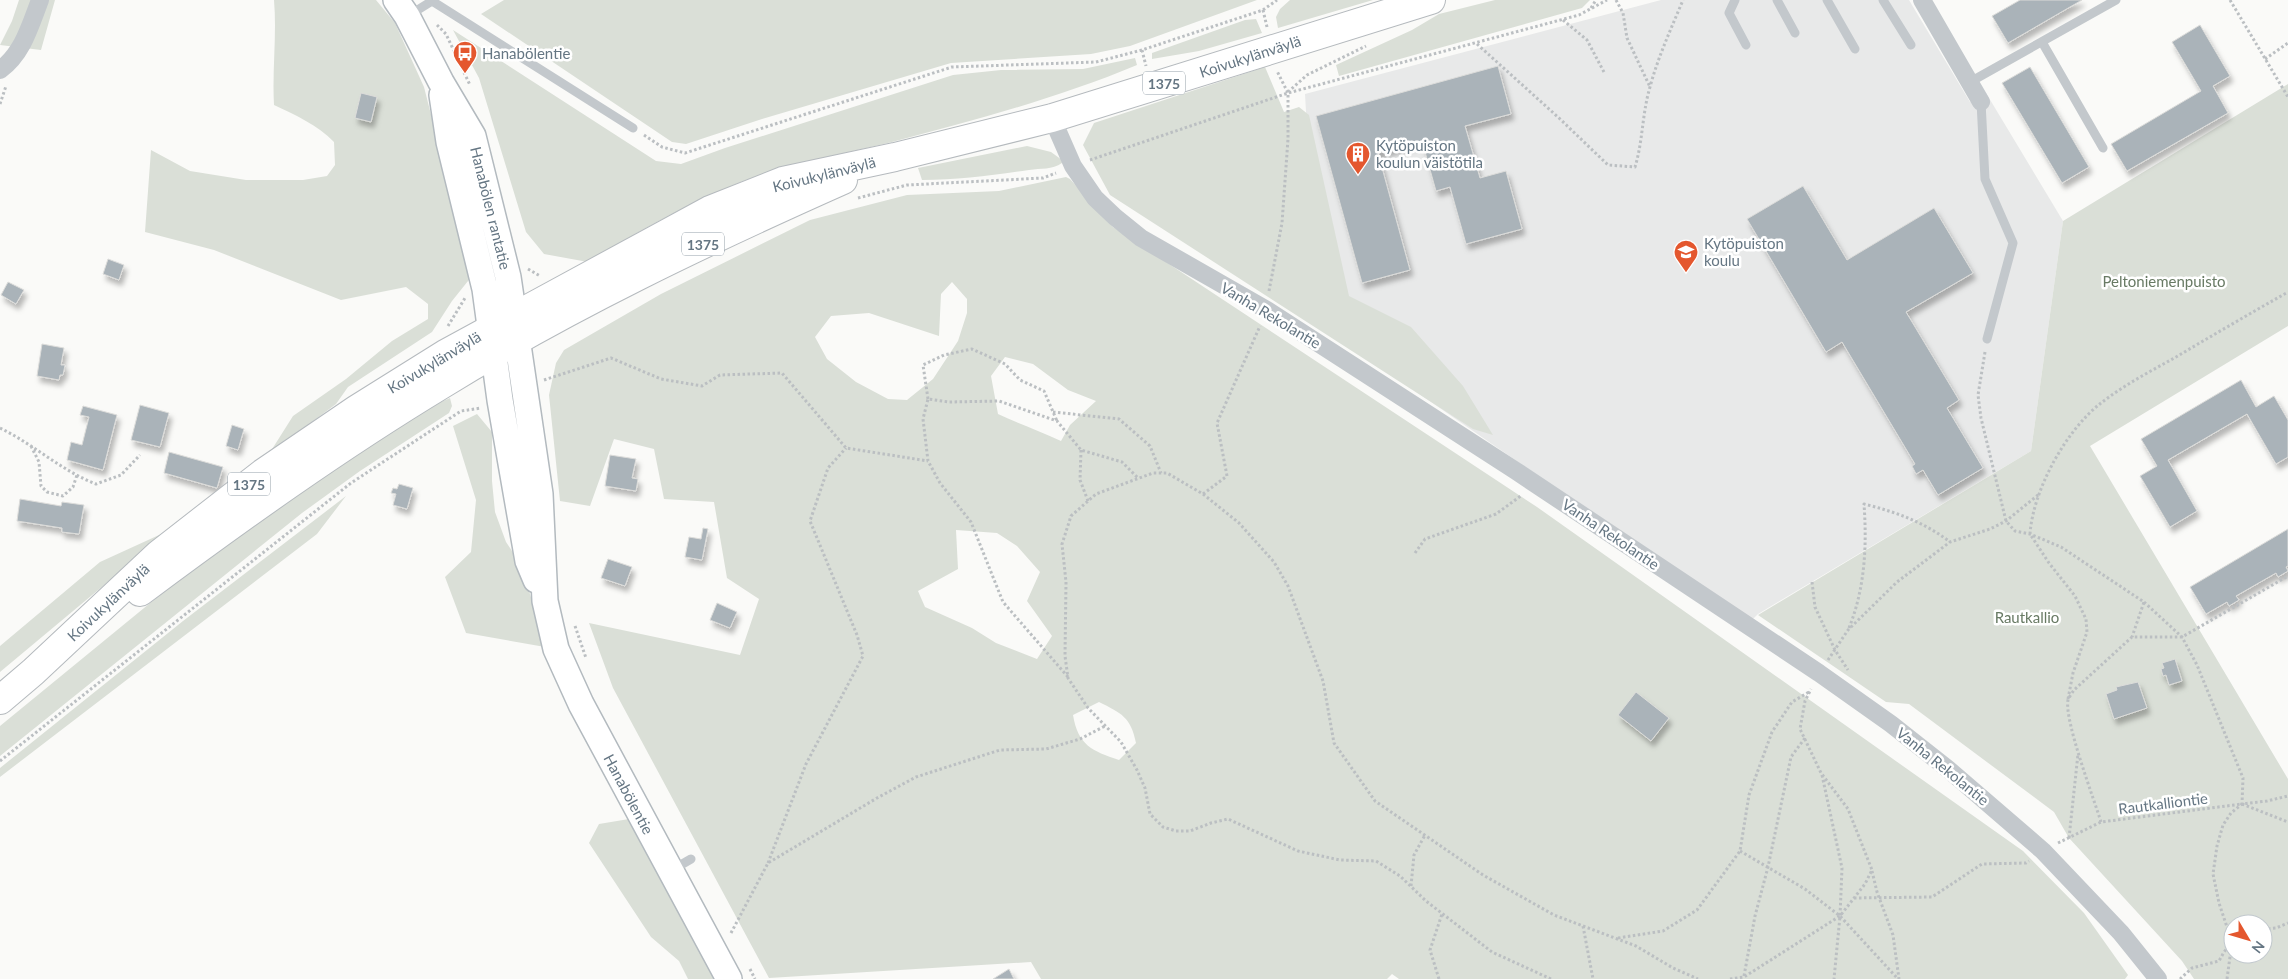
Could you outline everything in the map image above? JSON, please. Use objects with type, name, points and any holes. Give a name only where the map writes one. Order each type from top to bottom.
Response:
[{"type":"main road","name":"Koivukylänväylä","points":[[0,700],[33,672],[159,554],[264,473],[357,409],[445,354],[507,328],[710,210],[783,181],[895,157],[1052,118],[1430,0]]},
{"type":"main road","name":"Hanabölen rantatie","points":[[402,8],[441,82],[473,136],[508,277],[507,328]]},
{"type":"main road","name":"Koivukylänväylä","points":[[33,672],[278,491],[443,384],[494,355],[507,328]]},
{"type":"main road","name":"Hanabölentie","points":[[507,328],[540,494],[545,601]]},
{"type":"main road","name":"Hanabölentie","points":[[494,355],[528,561],[545,601],[556,649],[581,704],[681,865],[738,971]]},
{"type":"street","points":[[0,70],[9,63],[20,49],[40,0]]},
{"type":"street","points":[[1922,0],[1981,102]]},
{"type":"street","name":"Vanha Rekolantie","points":[[1052,118],[1073,166],[1095,198],[1114,217],[1141,238],[1266,310],[1537,484],[1819,673],[1891,724],[1948,769],[2043,851],[2121,933],[2158,979]]},
{"type":"lane","points":[[1734,0],[1729,13],[1746,45]]},
{"type":"lane","points":[[1777,0],[1796,33]]},
{"type":"lane","points":[[1826,0],[1855,49]]},
{"type":"lane","points":[[1883,0],[1911,45]]},
{"type":"lane","points":[[1970,82],[2116,0]]},
{"type":"lane","points":[[402,8],[432,1],[634,128]]},
{"type":"lane","points":[[2042,42],[2103,148]]},
{"type":"lane","points":[[1981,102],[1985,179],[2014,243],[1987,339]]},
{"type":"path","points":[[634,128],[662,147],[685,153],[952,68],[1096,62],[1142,50],[1263,10],[1277,0]]},
{"type":"path","points":[[1590,9],[1596,0]]},
{"type":"path","points":[[1616,0],[1623,13],[1627,38],[1650,88]]},
{"type":"path","points":[[1477,43],[1608,165],[1635,167],[1641,146],[1643,117],[1650,88],[1683,0]]},
{"type":"path","points":[[2230,0],[2288,97]]},
{"type":"path","points":[[1263,10],[1267,28]]},
{"type":"path","points":[[1562,20],[1587,40],[1605,74]]},
{"type":"path","points":[[1288,93],[1307,75],[1373,43]]},
{"type":"path","points":[[2265,59],[2288,43]]},
{"type":"path","points":[[1142,50],[1146,66]]},
{"type":"path","points":[[1203,494],[1226,476],[1217,423],[1266,310],[1282,224],[1288,139],[1288,93],[1275,68]]},
{"type":"path","points":[[2101,822],[2078,751],[2068,711],[2068,699],[2073,672],[2087,632],[2086,619],[2075,596],[2049,563],[2030,534],[2038,495],[2050,469],[2074,431],[2100,403],[2288,292]]},
{"type":"path","points":[[1987,339],[1978,395],[1981,418],[2006,520],[2015,531],[2030,534],[2061,547],[2144,602],[2182,637],[2197,665],[2242,778],[2242,804]]},
{"type":"path","points":[[1138,478],[1122,462],[1081,450],[1057,421],[1044,391],[1020,380],[1005,364],[972,349],[944,355],[923,365],[928,399],[923,420],[928,461],[940,483],[971,522],[1003,602],[1068,678],[1088,708],[1121,742],[1145,788],[1150,814],[1164,827],[1176,831],[1190,831],[1211,823],[1228,820],[1298,851],[1340,860],[1376,861],[1400,876],[1411,888],[1442,914],[1492,952],[1551,979]]},
{"type":"path","points":[[537,382],[611,358],[662,379],[702,386],[720,375],[782,373],[846,448],[928,461]]},
{"type":"path","points":[[928,399],[949,402],[1000,401],[1057,421]]},
{"type":"path","points":[[0,761],[351,483],[461,411],[482,408]]},
{"type":"path","points":[[1053,412],[1119,418],[1150,446],[1161,473]]},
{"type":"path","points":[[0,428],[31,445],[77,475],[96,484],[121,475],[140,454]]},
{"type":"path","points":[[31,445],[39,462],[41,486],[47,492],[63,496],[73,487],[77,475]]},
{"type":"path","points":[[731,933],[768,863],[806,764],[863,656],[858,635],[810,521],[828,468],[846,448]]},
{"type":"path","points":[[1081,450],[1080,480],[1088,501]]},
{"type":"path","points":[[1068,678],[1065,656],[1066,582],[1062,544],[1071,516],[1096,494],[1153,473],[1167,473],[1203,494],[1239,523],[1274,562],[1288,586],[1323,681],[1334,743],[1375,801],[1483,875],[1554,915],[1636,946],[1673,968],[1698,979]]},
{"type":"path","points":[[1415,553],[1424,539],[1496,514],[1537,484]]},
{"type":"path","points":[[1848,630],[1897,582],[1950,542],[1990,529],[2006,520],[2038,495]]},
{"type":"path","points":[[1834,979],[1842,868],[1821,773],[1800,729],[1806,701],[1819,673],[1848,630],[1858,606],[1865,559],[1864,504],[1900,513],[1936,532],[1950,542]]},
{"type":"path","points":[[2132,637],[2182,637],[2288,576]]},
{"type":"path","points":[[1812,582],[1815,607],[1835,650],[1849,672]]},
{"type":"path","points":[[2068,699],[2074,690],[2132,637],[2144,602]]},
{"type":"path","points":[[572,618],[588,665]]},
{"type":"path","points":[[1617,938],[1663,931],[1697,910],[1740,851],[1749,795],[1772,732],[1792,702],[1810,691]]},
{"type":"path","points":[[768,863],[831,824],[916,777],[1000,750],[1046,749],[1080,739],[1105,726]]},
{"type":"path","points":[[1743,978],[1755,916],[1768,868],[1792,757],[1805,738]]},
{"type":"path","points":[[2069,838],[2078,751]]},
{"type":"path","points":[[1821,773],[1848,809],[1872,870],[1879,898],[1893,935],[1899,979]]},
{"type":"path","points":[[2223,915],[2213,874],[2217,846],[2223,825],[2231,813],[2242,804],[2288,796]]},
{"type":"path","name":"Rautkalliontie","points":[[1854,898],[1932,897],[1982,864],[2026,863],[2043,851],[2101,822],[2242,804],[2288,822]]},
{"type":"path","points":[[1411,888],[1414,855],[1425,835]]},
{"type":"path","points":[[1740,851],[1805,889],[1840,916],[1899,979]]},
{"type":"path","points":[[1730,979],[1743,978],[1840,916],[1872,870]]},
{"type":"path","points":[[1439,979],[1430,950],[1442,914]]},
{"type":"path","points":[[2273,928],[2288,923]]},
{"type":"path","points":[[726,925],[735,941]]},
{"type":"path","points":[[1583,925],[1592,979]]},
{"type":"path","points":[[2180,979],[2192,968],[2220,961],[2223,954]]},
{"type":"path","points":[[2227,979],[2229,964]]},
{"type":"path","points":[[738,971],[755,979]]},
{"type":"shaded area","name":"Kytöpuiston koulu","points":[[1661,0],[1909,0],[1970,102],[1986,93],[2063,221],[2031,451],[1758,614],[1750,622],[1318,324],[1305,94]]},
{"type":"green space","points":[[19,0],[55,0],[41,50],[0,45],[12,21]]},
{"type":"green space","points":[[274,0],[376,0],[395,23],[424,87],[472,276],[452,301],[432,332],[348,387],[336,404],[269,454],[293,416],[346,379],[392,341],[428,319],[428,304],[406,287],[341,300],[214,250],[145,232],[151,150],[190,171],[246,180],[303,180],[327,176],[335,165],[334,142],[328,136],[314,125],[274,105]]},
{"type":"green space","points":[[504,0],[1257,0],[1130,46],[1091,54],[951,63],[762,119],[686,144],[672,142],[481,14]]},
{"type":"green space","points":[[1290,0],[1373,0],[1278,28],[1276,17],[1280,9]]},
{"type":"green space","points":[[1495,0],[1590,0],[1582,8],[1339,76],[1336,65],[1412,30],[1439,14]]},
{"type":"green space","points":[[1256,19],[1262,33],[1199,51],[1152,59],[1152,53],[1245,20]]},
{"type":"green space","points":[[453,30],[656,161],[681,164],[725,148],[953,75],[1001,70],[1083,69],[1135,58],[1137,65],[1077,88],[985,117],[892,142],[795,164],[755,177],[730,186],[682,209],[588,262],[544,254],[526,232],[479,78]]},
{"type":"green space","points":[[1265,67],[1284,112],[1299,107],[1309,115],[1349,296],[1411,327],[1463,386],[1493,435],[1473,429],[1110,195],[1083,145],[1094,123]]},
{"type":"green space","name":"Rautkallio","points":[[2288,84],[2288,326],[2090,446],[2288,779],[2288,979],[2194,979],[2182,961],[2069,838],[2054,812],[1909,704],[1886,702],[1758,615],[2031,451],[2063,221]]},
{"type":"green space","points":[[1027,146],[1051,152],[1062,160],[1062,163],[1054,167],[935,180],[922,180],[918,168]]},
{"type":"green space","points":[[1066,177],[1070,179],[1113,227],[1537,507],[2023,851],[2084,913],[2128,975],[2125,979],[1399,979],[1392,974],[1387,979],[1041,979],[1031,962],[769,978],[613,688],[589,623],[740,655],[759,599],[727,578],[714,502],[664,499],[654,449],[614,439],[590,506],[560,501],[549,395],[556,363],[564,350],[661,294],[810,220],[907,195],[999,191]],"holes":[[[952,282],[967,299],[967,313],[958,341],[933,379],[907,400],[888,399],[856,382],[827,359],[815,337],[831,316],[869,313],[939,336],[941,294]],[[1005,357],[1033,364],[1068,390],[1096,401],[1070,425],[1061,441],[998,414],[991,376]],[[956,530],[997,533],[1017,546],[1040,572],[1027,601],[1052,636],[1037,659],[996,643],[972,628],[925,607],[918,591],[958,569]],[[1099,702],[1124,717],[1131,727],[1136,743],[1119,760],[1094,750],[1078,733],[1073,715]]]},
{"type":"green space","points":[[450,398],[452,406],[449,413],[360,471],[302,513],[0,756],[0,726],[188,572],[305,487],[434,405]]},
{"type":"green space","points":[[477,414],[492,432],[492,481],[495,512],[506,542],[522,566],[545,647],[466,633],[445,577],[471,552],[476,500],[453,426]]},
{"type":"green space","points":[[346,496],[317,534],[0,777],[0,768],[183,621]]},
{"type":"green space","points":[[170,530],[0,672],[0,646],[100,562]]},
{"type":"green space","points":[[629,819],[714,979],[688,979],[679,961],[651,937],[589,843],[599,824]]},
{"type":"building","points":[[2020,0],[2082,0],[2008,43],[1992,16]]},
{"type":"building","points":[[2200,25],[2230,76],[2213,86],[2228,113],[2127,171],[2111,144],[2201,91],[2172,42]]},
{"type":"building","name":"Kytöpuiston koulun väistötila","points":[[1498,66],[1511,114],[1465,126],[1480,178],[1506,171],[1522,229],[1466,244],[1450,187],[1436,191],[1422,141],[1378,153],[1410,270],[1362,283],[1316,116]]},
{"type":"building","points":[[2030,67],[2089,167],[2062,183],[2002,83]]},
{"type":"building","points":[[361,93],[377,97],[371,122],[355,118]]},
{"type":"building","points":[[1803,186],[1847,260],[1934,208],[1973,273],[1906,312],[1959,400],[1947,408],[1983,468],[1938,495],[1923,470],[1916,474],[1912,466],[1915,464],[1842,342],[1826,352],[1747,219]]},
{"type":"building","points":[[108,259],[124,265],[119,280],[103,274]]},
{"type":"building","points":[[8,282],[24,290],[16,304],[1,295]]},
{"type":"building","points":[[42,344],[64,348],[61,365],[65,365],[63,375],[60,375],[59,380],[37,376]]},
{"type":"building","points":[[2241,380],[2256,407],[2274,396],[2288,420],[2288,457],[2276,464],[2247,414],[2168,460],[2197,511],[2170,527],[2140,476],[2157,466],[2141,439]]},
{"type":"building","points":[[140,405],[169,413],[160,447],[131,440]]},
{"type":"building","points":[[83,406],[117,415],[103,470],[67,460],[71,442],[82,445],[89,417],[80,415]]},
{"type":"building","points":[[232,425],[244,429],[238,450],[226,446]]},
{"type":"building","points":[[169,452],[223,467],[217,488],[164,473]]},
{"type":"building","points":[[610,455],[636,459],[632,478],[638,479],[636,491],[605,486]]},
{"type":"building","points":[[399,484],[413,488],[407,509],[393,505],[396,494],[391,493],[393,488],[397,489]]},
{"type":"building","points":[[20,499],[61,506],[62,502],[84,505],[79,534],[62,532],[62,528],[17,521]]},
{"type":"building","points":[[703,528],[708,529],[702,560],[685,557],[689,537],[701,539]]},
{"type":"building","points":[[2288,529],[2288,566],[2286,567],[2288,571],[2278,577],[2276,573],[2236,596],[2239,600],[2229,606],[2227,602],[2206,614],[2190,587]]},
{"type":"building","points":[[608,559],[632,567],[625,586],[601,578]]},
{"type":"building","points":[[717,603],[737,612],[730,628],[710,620]]},
{"type":"building","points":[[2175,659],[2182,681],[2169,685],[2166,675],[2163,676],[2161,669],[2164,668],[2162,663]]},
{"type":"building","points":[[2138,682],[2147,708],[2114,719],[2106,694],[2117,690],[2116,687]]},
{"type":"building","points":[[1636,692],[1669,718],[1651,741],[1618,715]]},
{"type":"building","points":[[1009,969],[1014,979],[993,979]]},
{"type":"place","name":"Hanabölentie","points":[[465,74]]},
{"type":"place","name":"Kytöpuiston koulun väistötila","points":[[1358,175]]},
{"type":"place","name":"Kytöpuiston koulu","points":[[1686,273]]},
{"type":"park label","name":"Peltoniemenpuisto","points":[[2164,281]]}]
